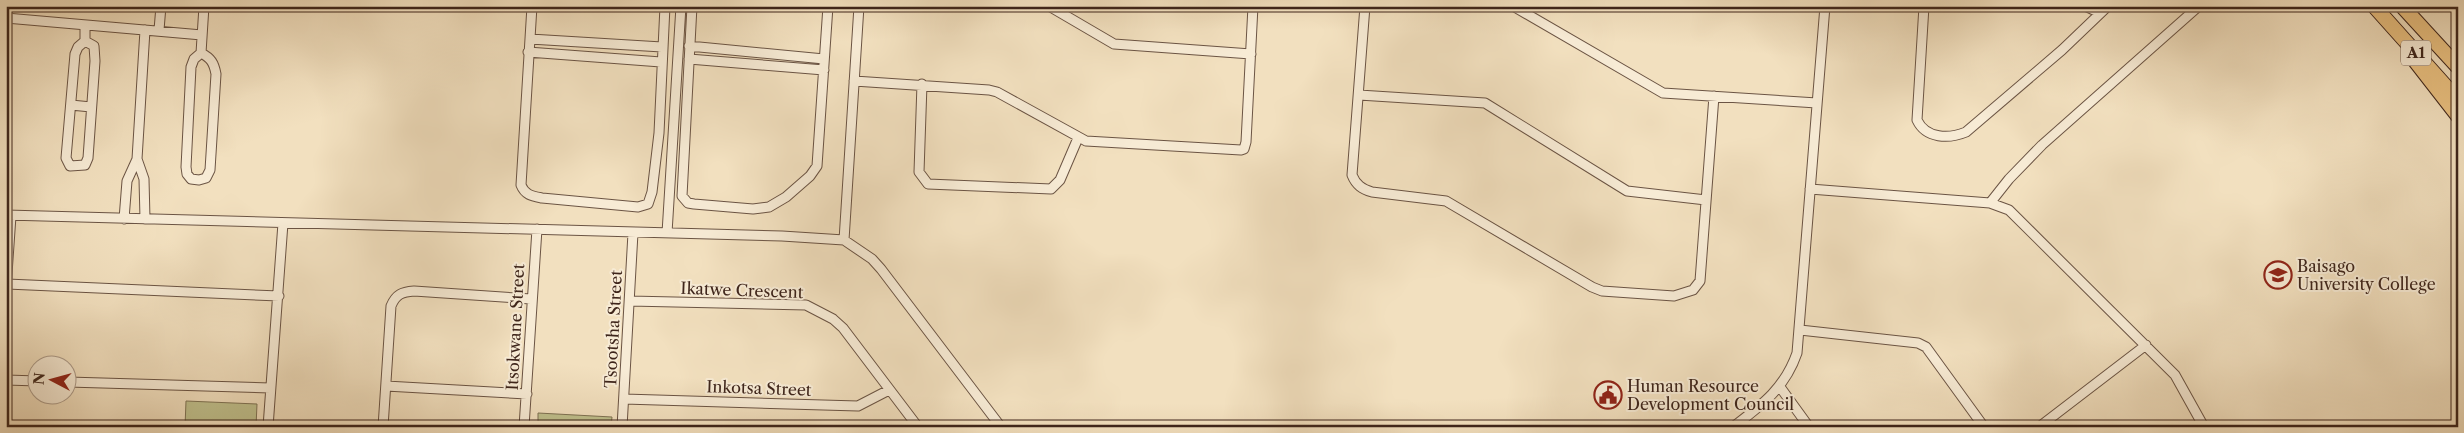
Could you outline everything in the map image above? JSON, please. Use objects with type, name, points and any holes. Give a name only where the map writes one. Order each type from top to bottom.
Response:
[{"type":"main road","name":"A1","points":[[2373,6],[2458,100]]},
{"type":"main road","points":[[2373,6],[2458,116]]},
{"type":"main road","name":"A1","points":[[2402,6],[2458,68]]},
{"type":"street","points":[[159,30],[161,6]]},
{"type":"street","points":[[201,53],[208,57],[214,65],[216,74],[210,170],[206,178],[199,180],[191,179],[187,174],[186,167],[191,67],[194,59],[201,53],[204,6]]},
{"type":"street","points":[[532,6],[521,185],[527,194],[600,205],[642,206],[648,204],[652,192],[659,133],[665,6]]},
{"type":"street","points":[[666,233],[680,6]]},
{"type":"street","points":[[692,6],[681,188],[684,200],[694,204],[754,209],[769,207],[777,203],[810,176],[817,166],[828,6]]},
{"type":"street","points":[[844,240],[859,6]]},
{"type":"street","points":[[1049,6],[1114,44],[1251,54]]},
{"type":"street","points":[[854,81],[922,84],[997,92],[1078,138],[1095,142],[1244,149],[1253,6]]},
{"type":"street","points":[[1365,6],[1352,175],[1359,186],[1372,192],[1446,201],[1592,287],[1602,291],[1674,296],[1693,290],[1700,281],[1714,96]]},
{"type":"street","points":[[1513,6],[1658,91],[1817,103]]},
{"type":"street","points":[[1734,427],[1765,403],[1780,387],[1791,370],[1797,353],[1825,6]]},
{"type":"street","points":[[1924,6],[1917,120],[1921,128],[1942,136],[1955,136],[1966,132],[2062,50],[2108,6]]},
{"type":"street","points":[[2085,6],[2100,13]]},
{"type":"street","points":[[1990,203],[2009,179],[2042,145],[2199,6]]},
{"type":"street","points":[[6,18],[202,35]]},
{"type":"street","points":[[85,25],[85,41],[78,47],[75,54],[66,158],[70,166],[80,167],[85,165],[88,158],[94,46],[85,41]]},
{"type":"street","points":[[124,219],[127,181],[137,159],[145,30]]},
{"type":"street","points":[[530,39],[662,47]]},
{"type":"street","points":[[689,46],[824,59]]},
{"type":"street","points":[[528,52],[662,62]]},
{"type":"street","points":[[689,59],[824,70]]},
{"type":"street","points":[[922,84],[919,172],[928,184],[1050,189],[1060,180],[1078,138]]},
{"type":"street","points":[[1359,95],[1485,103],[1627,191],[1706,200]]},
{"type":"street","points":[[70,105],[91,107]]},
{"type":"street","points":[[659,133],[684,135]]},
{"type":"street","points":[[137,159],[144,179],[145,219]]},
{"type":"street","points":[[1810,189],[1990,203],[2009,210],[2175,374],[2204,427]]},
{"type":"street","points":[[6,288],[9,216],[537,229],[844,240],[872,259],[881,269],[1001,427]]},
{"type":"street","points":[[268,427],[283,223]]},
{"type":"street","name":"Itsokwane Street","points":[[524,427],[537,229]]},
{"type":"street","name":"Tsootsha Street","points":[[622,427],[633,233]]},
{"type":"street","points":[[6,284],[279,296]]},
{"type":"street","points":[[383,427],[391,306],[399,294],[414,291],[531,298]]},
{"type":"street","name":"Ikatwe Crescent","points":[[630,301],[806,306],[821,312],[843,328],[918,427]]},
{"type":"street","points":[[1800,330],[1918,343],[1926,347],[1984,427]]},
{"type":"street","points":[[2039,427],[2146,345]]},
{"type":"street","points":[[6,380],[28,381]]},
{"type":"street","points":[[78,382],[270,388]]},
{"type":"street","points":[[386,386],[527,394]]},
{"type":"street","points":[[1780,387],[1809,427]]},
{"type":"street","name":"Inkotsa Street","points":[[624,399],[858,406],[889,390]]},
{"type":"green space","points":[[186,401],[257,404],[256,427],[185,427]]},
{"type":"green space","points":[[538,413],[612,417],[611,427],[538,427]]},
{"type":"place","name":"Baisago University College","points":[[2278,275]]},
{"type":"place","name":"Human Resource Development Council","points":[[1608,395]]}]
